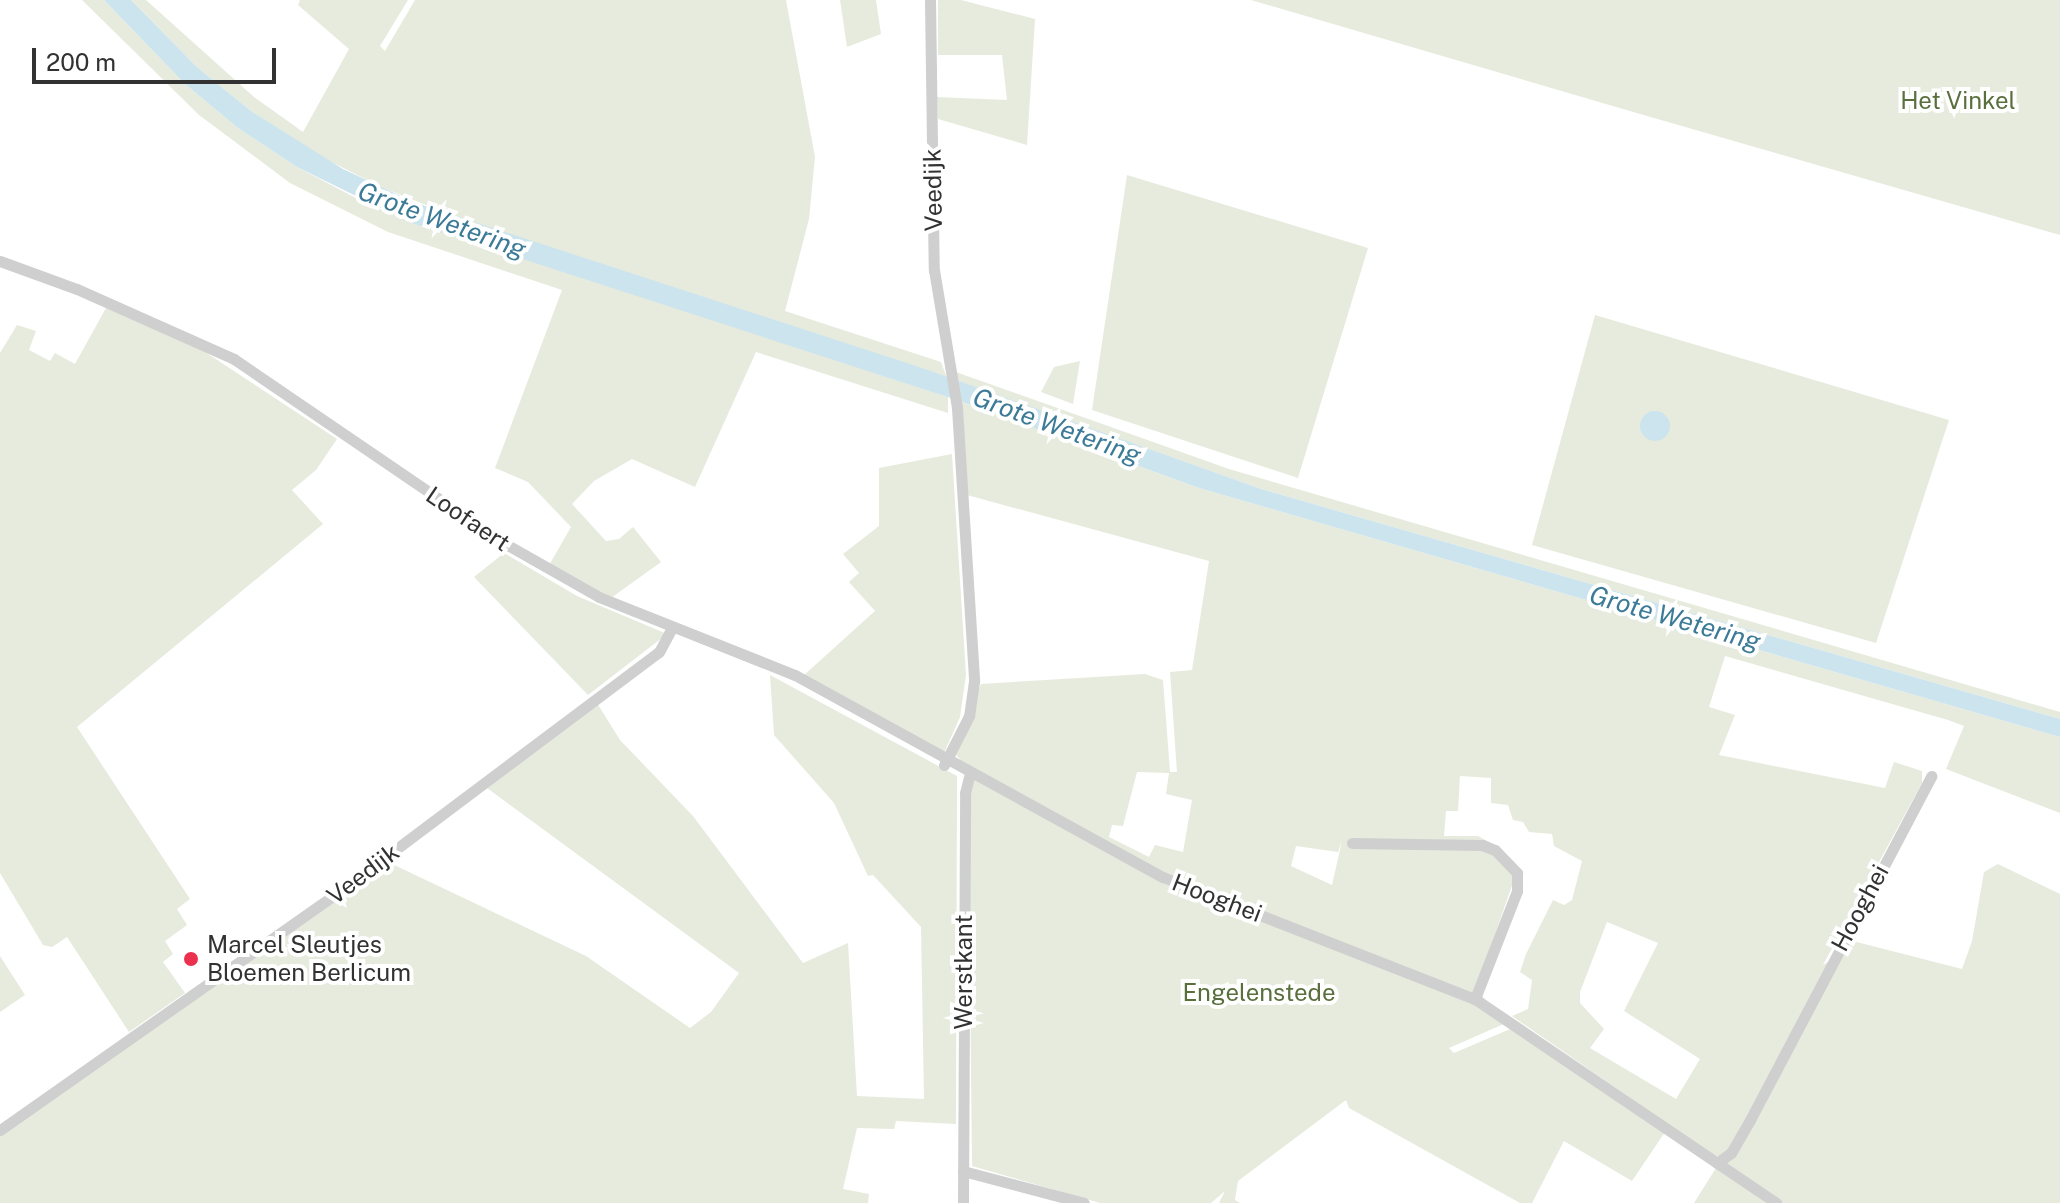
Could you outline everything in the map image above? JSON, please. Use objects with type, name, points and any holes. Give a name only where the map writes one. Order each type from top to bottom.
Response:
[{"type":"street","name":"Veedijk","points":[[930,0],[934,270],[957,408],[974,681],[969,716],[945,763]]},
{"type":"street","name":"Loofaert","points":[[0,261],[77,289],[234,359],[530,559],[671,629],[795,675],[945,763],[970,773]]},
{"type":"street","name":"Veedijk","points":[[0,1130],[343,889],[659,652],[671,629]]},
{"type":"street","name":"Hooghei","points":[[970,773],[1163,877],[1475,999],[1776,1203]]},
{"type":"street","name":"Werstkant","points":[[963,1203],[965,793],[970,773]]},
{"type":"street","name":"Hooghei","points":[[1717,1163],[1731,1153],[1750,1120],[1931,776]]},
{"type":"street","points":[[1352,843],[1482,845],[1495,850],[1517,873],[1517,891],[1475,999]]},
{"type":"street","points":[[963,1171],[1084,1203]]},
{"type":"green space","points":[[82,0],[104,0],[185,84],[238,128],[297,167],[371,206],[948,397],[948,413],[756,352],[695,487],[632,459],[594,481],[572,504],[606,541],[619,539],[633,527],[661,562],[611,598],[548,567],[571,527],[528,482],[495,468],[562,290],[388,232],[290,183],[199,115]]},
{"type":"green space","points":[[131,0],[146,0],[254,97],[303,132],[349,49],[298,5],[300,0],[408,0],[380,46],[385,51],[415,0],[786,0],[815,157],[809,219],[785,311],[941,362],[947,378],[464,220],[381,187],[308,150],[251,111],[197,67]]},
{"type":"green space","points":[[840,0],[876,0],[881,34],[847,47]]},
{"type":"green space","points":[[938,0],[961,0],[1035,19],[1027,145],[938,119],[937,97],[1007,100],[1002,55],[938,55]]},
{"type":"green space","name":"Het Vinkel","points":[[1251,0],[2060,0],[2060,235],[1647,116]]},
{"type":"green space","points":[[1127,175],[1368,248],[1298,478],[1092,410]]},
{"type":"green space","points":[[106,308],[202,350],[337,439],[316,470],[292,490],[323,524],[77,727],[190,899],[177,909],[187,925],[165,941],[173,954],[163,962],[185,993],[129,1032],[67,937],[52,947],[43,945],[0,873],[0,353],[17,325],[36,331],[29,350],[50,361],[55,353],[75,364]]},
{"type":"green space","points":[[1595,315],[1949,420],[1876,643],[1532,545]]},
{"type":"green space","points":[[1080,361],[1073,404],[1041,392],[1054,367]]},
{"type":"green space","points":[[953,371],[1229,469],[2060,712],[2060,719],[1261,489],[956,381]]},
{"type":"green space","name":"Engelenstede","points":[[960,401],[1199,488],[2060,737],[2060,813],[1946,769],[1964,726],[1948,720],[1725,656],[1709,707],[1735,715],[1719,755],[1885,788],[1894,762],[1922,771],[1922,783],[1823,965],[1835,958],[1845,939],[1962,969],[1972,941],[1984,872],[1998,864],[2060,894],[2060,1203],[1783,1203],[1726,1163],[1728,1158],[1713,1155],[1512,1016],[1528,1009],[1532,980],[1520,972],[1526,954],[1553,900],[1564,905],[1572,900],[1582,861],[1554,846],[1552,834],[1529,832],[1523,822],[1513,820],[1508,805],[1491,803],[1491,778],[1460,776],[1458,811],[1446,811],[1444,836],[1478,836],[1493,844],[1517,871],[1476,989],[1506,1023],[1449,1048],[1454,1053],[1515,1027],[1665,1132],[1632,1181],[1564,1141],[1532,1203],[1520,1203],[1349,1108],[1346,1100],[1238,1181],[1235,1200],[1240,1203],[1219,1203],[1225,1191],[1211,1203],[1100,1203],[972,1166],[968,768],[956,755],[975,696],[981,684],[1145,674],[1163,680],[1170,772],[1177,772],[1170,672],[1192,670],[1209,561],[967,495]],"holes":[[[1137,772],[1169,773],[1166,794],[1192,800],[1183,852],[1155,845],[1149,857],[1109,837],[1112,825],[1123,826]],[[1342,841],[1332,885],[1291,866],[1296,846],[1338,852]],[[1607,922],[1658,943],[1624,1011],[1700,1059],[1676,1099],[1590,1048],[1604,1029],[1580,1003],[1580,992]]]},
{"type":"green space","points":[[952,454],[966,675],[960,717],[944,753],[803,676],[875,611],[849,582],[859,573],[843,554],[879,526],[879,468]]},
{"type":"green space","points":[[504,553],[577,596],[667,634],[588,695],[474,577]]},
{"type":"green space","points":[[770,675],[957,776],[956,1124],[896,1121],[894,1129],[857,1128],[843,1189],[869,1194],[868,1203],[0,1203],[0,1136],[390,863],[586,956],[690,1028],[711,1012],[739,973],[487,788],[597,703],[620,740],[693,816],[803,963],[848,943],[857,1096],[924,1099],[921,927],[873,875],[868,876],[834,803],[774,735]]},
{"type":"green space","points":[[0,956],[25,995],[0,1012]]},
{"type":"green space","points":[[1716,1168],[1766,1203],[1694,1203]]},
{"type":"water","name":"Grote Wetering","points":[[104,0],[131,0],[197,67],[251,111],[343,169],[416,203],[925,369],[1261,489],[2060,719],[2060,737],[1199,488],[960,401],[409,222],[297,167],[238,128],[185,84]]},
{"type":"water","points":[[1655,411],[1665,416],[1670,426],[1665,436],[1655,441],[1645,436],[1640,426],[1645,416]]},
{"type":"place","name":"Marcel Sleutjes Bloemen Berlicum","points":[[191,959]]}]
